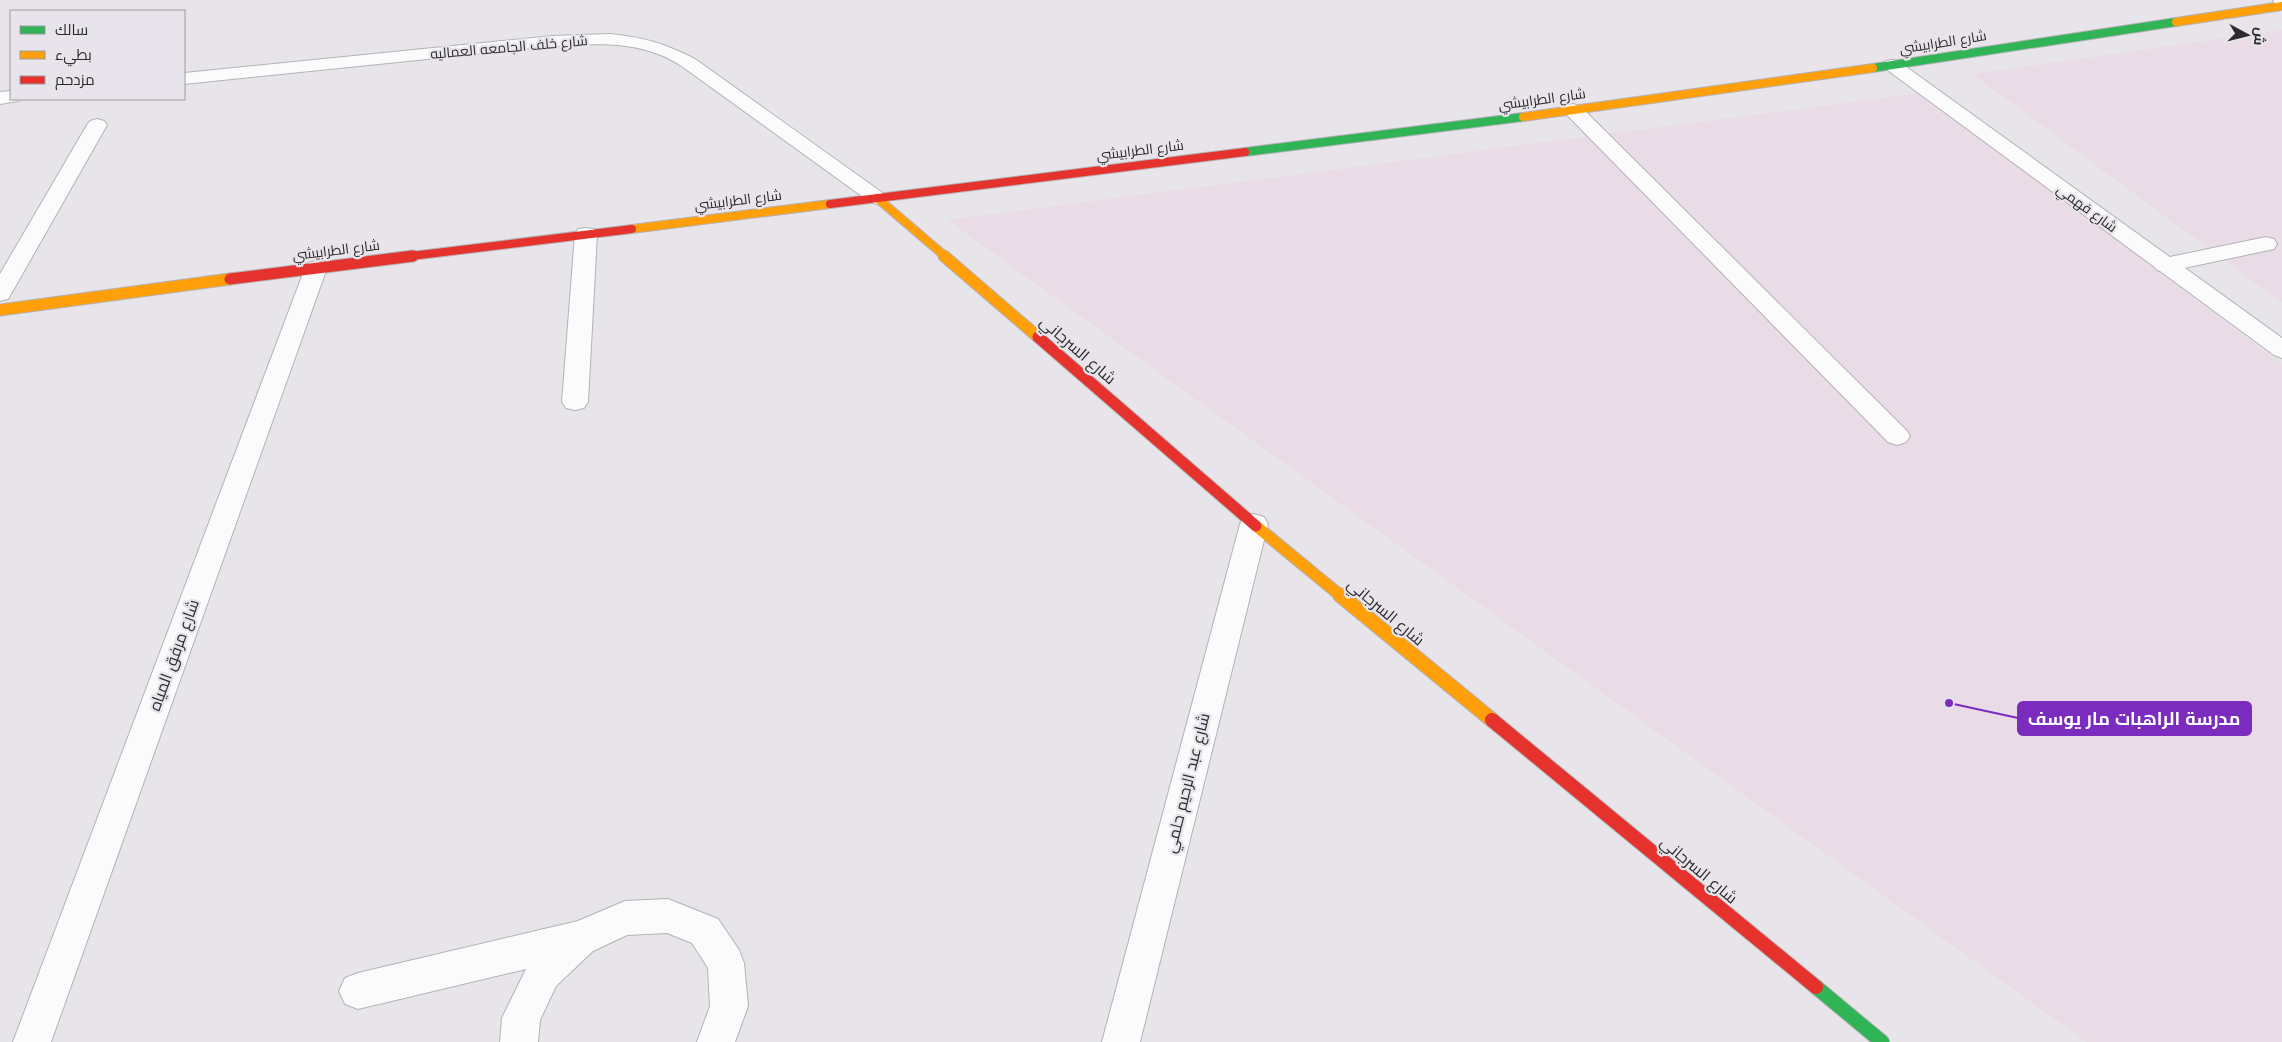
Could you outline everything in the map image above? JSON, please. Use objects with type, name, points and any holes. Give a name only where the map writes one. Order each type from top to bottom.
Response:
[{"type":"street","name":"شارع الطرابيشي","points":[[0,310],[316,268],[1573,110],[1892,65],[2282,6]]},
{"type":"street","name":"شارع خلف الجامعه العماليه","points":[[185,79],[553,41],[594,39],[632,42],[664,50],[689,63],[877,198]]},
{"type":"street","name":"شارع فهمي","points":[[1892,65],[2282,350]]},
{"type":"street","points":[[1573,110],[1897,436]]},
{"type":"street","points":[[0,294],[97,125]]},
{"type":"street","name":"شارع السرجاني","points":[[877,198],[1254,524],[1882,1042]]},
{"type":"street","points":[[575,402],[586,234]]},
{"type":"street","points":[[2165,264],[2266,244]]},
{"type":"street","name":"شارع مرفق المياه","points":[[32,1042],[316,268]]},
{"type":"street","name":"شارع عبد الرحيم حلمي","points":[[1121,1042],[1254,524]]},
{"type":"street","points":[[358,991],[581,938],[625,918],[668,916],[705,931],[726,963],[729,1006],[716,1042]]},
{"type":"street","points":[[519,1042],[521,1018],[543,974],[581,938]]},
{"type":"shaded area","points":[[2282,30],[2282,303],[1972,74]]},
{"type":"shaded area","points":[[1921,93],[2282,364],[2282,1042],[2086,1042],[947,220]]},
{"type":"traffic: fast","points":[[1873,68],[2176,22]]},
{"type":"traffic: fast","points":[[1245,152],[1523,117]]},
{"type":"traffic: fast","points":[[1816,987],[1882,1042]]},
{"type":"traffic: slow","points":[[2176,22],[2282,6]]},
{"type":"traffic: slow","points":[[1523,117],[1873,68]]},
{"type":"traffic: slow","points":[[877,198],[1038,337]]},
{"type":"traffic: slow","points":[[632,229],[830,204]]},
{"type":"traffic: slow","points":[[0,310],[230,279]]},
{"type":"traffic: slow","points":[[1256,526],[1492,720]]},
{"type":"traffic: jam","points":[[830,204],[1245,152]]},
{"type":"traffic: jam","points":[[230,279],[632,229]]},
{"type":"traffic: jam","points":[[1038,337],[1256,526]]},
{"type":"traffic: jam","points":[[1492,720],[1816,987]]},
{"type":"place","name":"مدرسة الراهبات مار يوسف","points":[[1949,703]]}]
